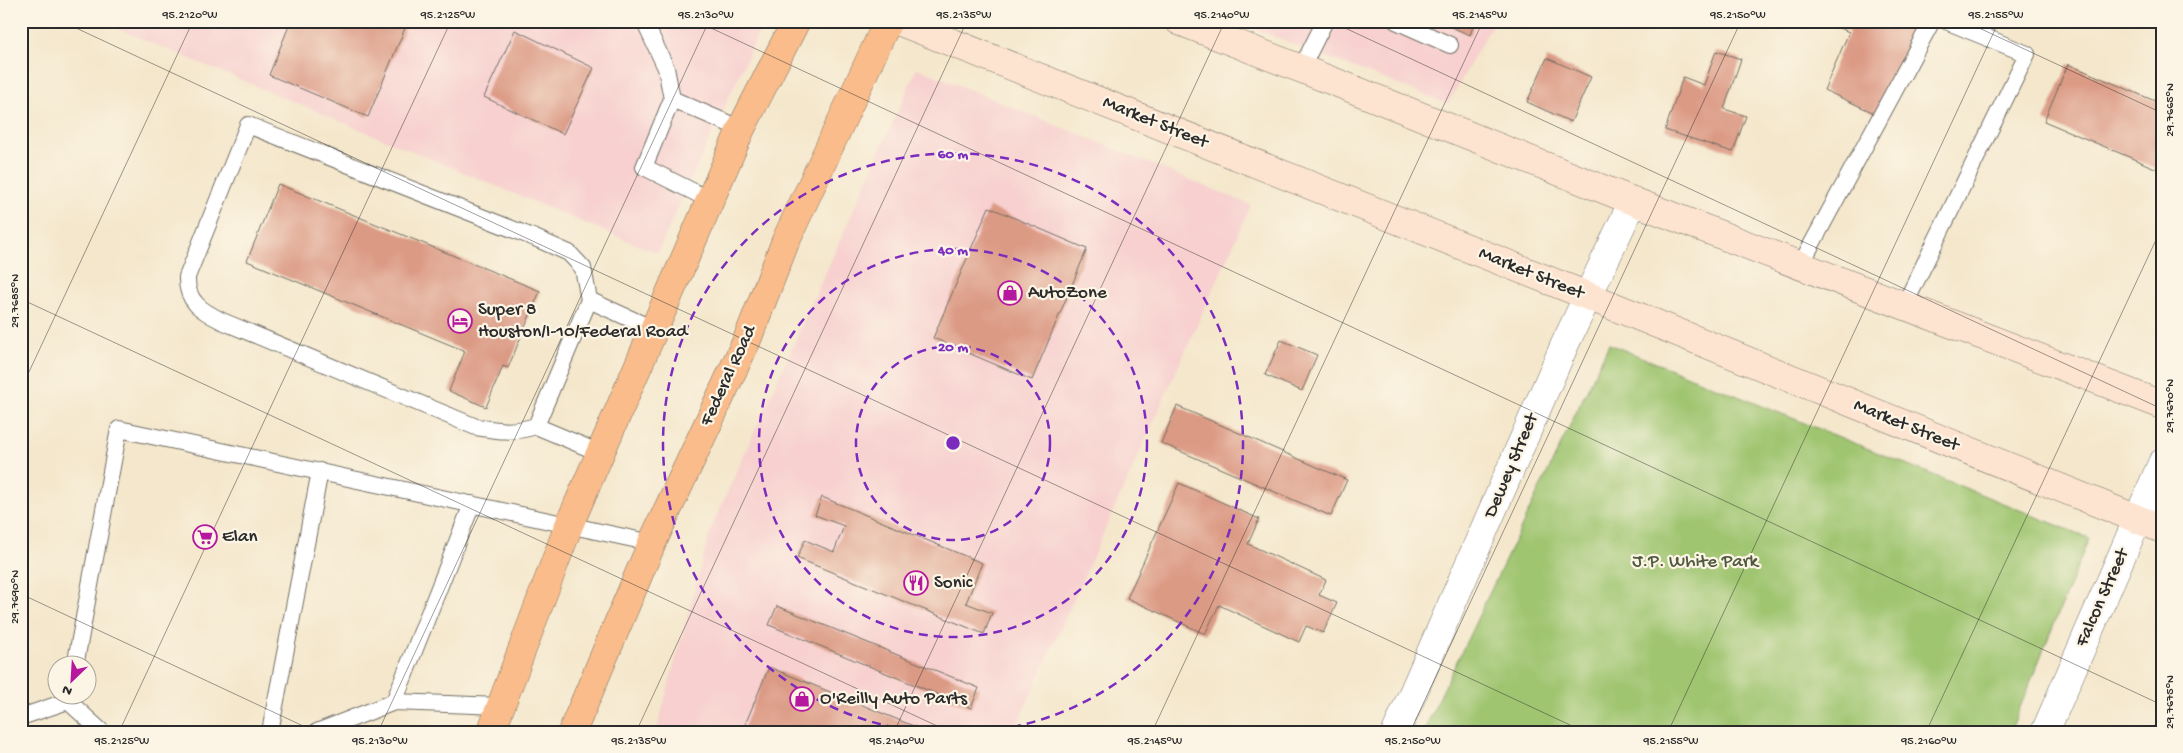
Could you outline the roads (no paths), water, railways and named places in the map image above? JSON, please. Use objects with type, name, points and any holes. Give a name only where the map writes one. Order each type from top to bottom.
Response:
[{"type":"main road","points":[[491,732],[569,525],[653,329],[741,129],[796,21]]},
{"type":"main road","name":"Federal Road","points":[[572,732],[652,543],[747,340],[786,240],[888,21]]},
{"type":"main road","name":"Market Street","points":[[898,21],[1588,296],[2150,525]]},
{"type":"main road","points":[[1178,21],[1213,27],[1302,69],[1632,201],[2162,405]]},
{"type":"street","name":"Dewey Street","points":[[1396,732],[1565,344],[1632,201]]},
{"type":"street","name":"Falcon Street","points":[[2045,732],[2150,525],[2162,463]]},
{"type":"lane","points":[[644,21],[666,68],[672,99],[644,167],[710,200]]},
{"type":"lane","points":[[1302,69],[1325,21]]},
{"type":"lane","points":[[1396,21],[1450,45]]},
{"type":"lane","points":[[1800,266],[1932,21]]},
{"type":"lane","points":[[1904,306],[2027,54],[1946,21]]},
{"type":"lane","points":[[672,99],[741,129]]},
{"type":"lane","points":[[536,426],[589,300],[583,268],[569,253],[248,125],[187,277],[187,288],[192,301],[203,312],[476,427],[504,432],[519,431],[536,426],[600,454]]},
{"type":"lane","points":[[589,300],[653,329]]},
{"type":"lane","points":[[77,656],[119,429],[652,543]]},
{"type":"lane","points":[[270,732],[320,472]]},
{"type":"lane","points":[[394,702],[472,504]]},
{"type":"lane","points":[[317,732],[394,702],[500,706]]},
{"type":"lane","points":[[21,717],[49,706]]},
{"type":"lane","points":[[77,706],[102,732]]},
{"type":"place","name":"AutoZone","points":[[1010,293]]},
{"type":"place","name":"Super 8 Houston/I-10/Federal Road","points":[[460,321]]},
{"type":"place","name":"Elan","points":[[205,537]]},
{"type":"place","name":"Sonic","points":[[916,583]]},
{"type":"place","name":"O'Reilly Auto Parts","points":[[802,699]]},
{"type":"park label","name":"J.P. White Park","points":[[1695,562]]}]
